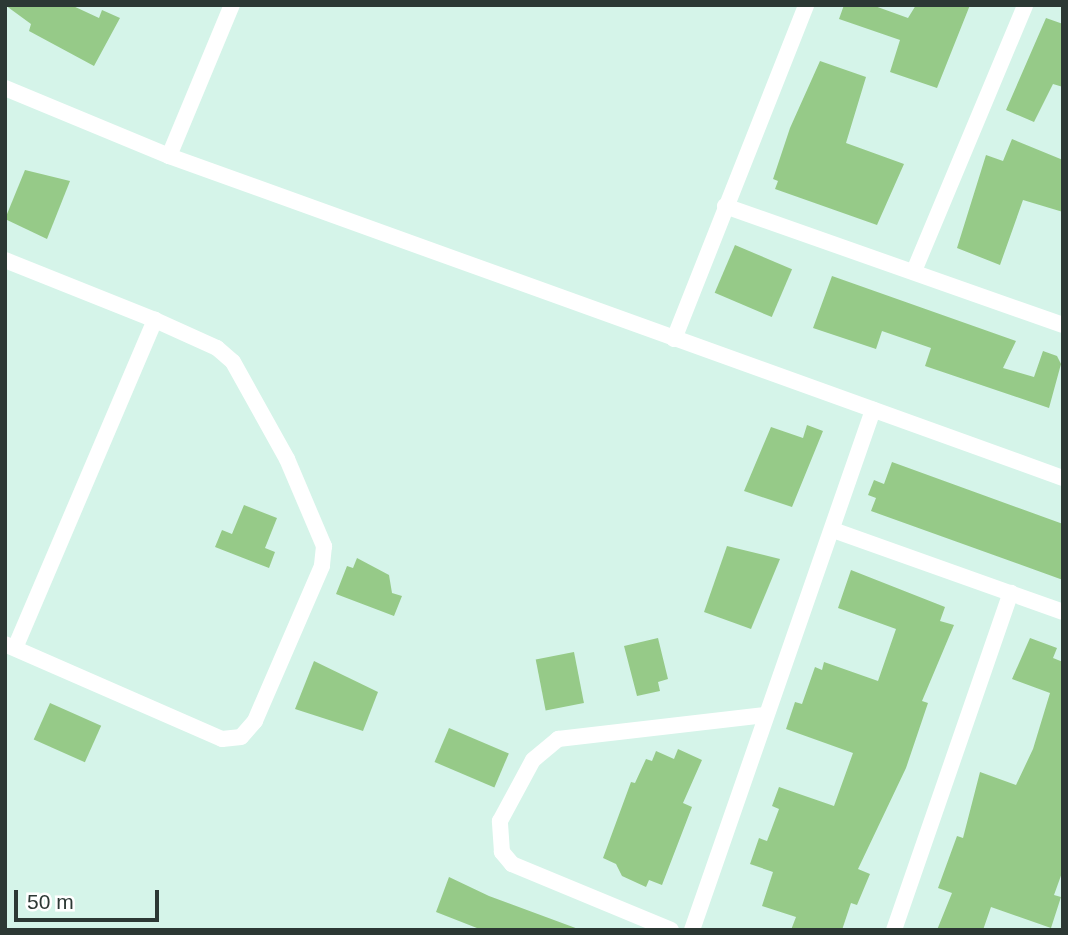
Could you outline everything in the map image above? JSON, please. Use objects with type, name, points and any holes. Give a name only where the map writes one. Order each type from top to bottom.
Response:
[{"type":"street","points":[[674,339],[806,5]]},
{"type":"street","points":[[914,271],[1025,5]]},
{"type":"street","points":[[169,156],[228,7]]},
{"type":"street","points":[[5,88],[169,156],[1063,478]]},
{"type":"street","points":[[725,206],[1063,325]]},
{"type":"street","points":[[5,260],[155,320],[216,348],[233,362],[320,528],[322,566],[255,721],[231,740],[10,646],[155,320]]},
{"type":"street","points":[[692,930],[873,410]]},
{"type":"street","points":[[833,530],[1063,612]]},
{"type":"street","points":[[894,930],[1011,593]]},
{"type":"street","points":[[671,930],[512,864],[502,852],[500,821],[533,760],[558,739],[766,715]]},
{"type":"building","points":[[5,5],[71,5],[99,18],[102,10],[120,18],[94,66],[29,31],[31,24]]},
{"type":"building","points":[[844,5],[872,5],[908,18],[916,5],[970,5],[937,88],[890,72],[900,40],[839,19]]},
{"type":"building","points":[[1046,18],[1063,24],[1063,87],[1053,84],[1034,122],[1006,110]]},
{"type":"building","points":[[820,61],[866,77],[846,143],[904,164],[877,225],[775,189],[778,181],[773,179],[790,128]]},
{"type":"building","points":[[1012,139],[1063,160],[1063,212],[1023,200],[1000,265],[957,248],[986,155],[1003,161]]},
{"type":"building","points":[[25,170],[70,181],[47,239],[5,219]]},
{"type":"building","points":[[735,245],[792,269],[772,317],[715,293]]},
{"type":"building","points":[[832,276],[1016,341],[1003,368],[1034,377],[1043,351],[1057,356],[1061,364],[1049,408],[925,366],[931,348],[882,331],[876,349],[813,328]]},
{"type":"building","points":[[807,425],[823,431],[792,507],[744,491],[771,427],[803,438]]},
{"type":"building","points":[[892,462],[1063,524],[1063,580],[871,511],[876,498],[868,495],[874,480],[884,484]]},
{"type":"building","points":[[244,505],[277,518],[265,548],[275,552],[269,568],[215,547],[222,530],[232,534]]},
{"type":"building","points":[[727,546],[780,559],[751,629],[704,612]]},
{"type":"building","points":[[357,558],[389,575],[392,593],[402,596],[394,616],[336,594],[347,566],[353,568]]},
{"type":"building","points":[[851,570],[945,607],[940,621],[954,625],[922,701],[928,703],[906,768],[858,869],[870,874],[857,905],[851,903],[842,930],[791,930],[796,917],[762,906],[773,872],[750,864],[759,838],[767,841],[779,809],[772,806],[779,787],[834,806],[853,753],[786,729],[795,702],[802,704],[815,667],[822,670],[824,662],[878,681],[896,629],[838,608]]},
{"type":"building","points":[[658,638],[668,679],[658,682],[660,691],[637,696],[624,646]]},
{"type":"building","points":[[1030,638],[1057,648],[1053,658],[1063,662],[1063,870],[1054,895],[1061,897],[1051,928],[991,907],[983,930],[937,930],[952,893],[938,888],[957,836],[963,838],[980,772],[1016,785],[1033,749],[1050,693],[1012,679]]},
{"type":"building","points":[[574,652],[584,703],[546,710],[536,659]]},
{"type":"building","points":[[314,661],[378,692],[363,731],[295,709]]},
{"type":"building","points":[[50,703],[101,726],[85,762],[34,740]]},
{"type":"building","points":[[449,728],[509,753],[494,787],[435,762]]},
{"type":"building","points":[[678,749],[702,760],[683,803],[692,807],[662,885],[649,880],[646,887],[622,876],[616,864],[603,858],[631,782],[635,783],[646,759],[652,761],[656,751],[674,759]]},
{"type":"building","points":[[449,877],[489,896],[581,930],[482,930],[436,912]]}]
